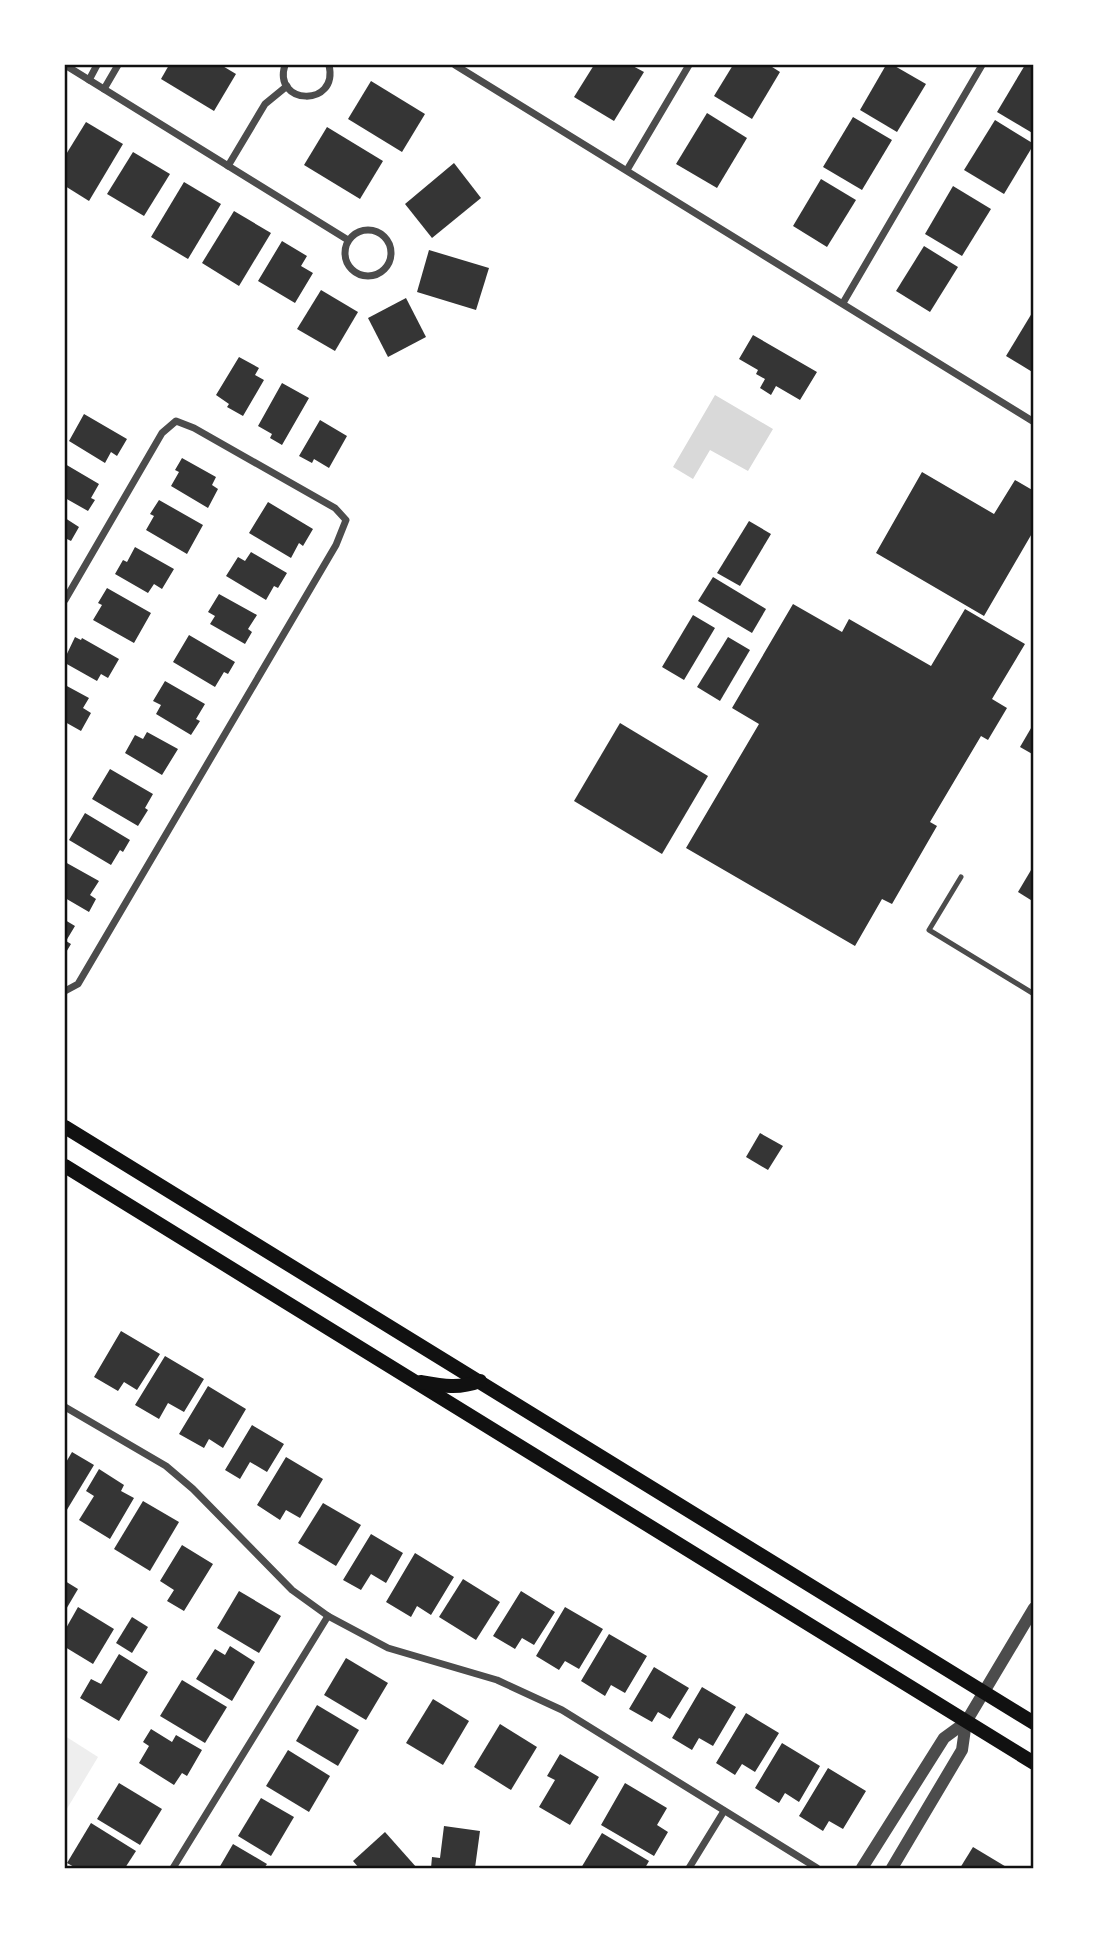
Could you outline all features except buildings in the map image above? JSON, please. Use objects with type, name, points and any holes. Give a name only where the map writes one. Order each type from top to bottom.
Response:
[{"type":"main road","points":[[65,1127],[1034,1723]]},
{"type":"main road","points":[[65,1166],[1034,1763]]},
{"type":"main road","points":[[413,1380],[449,1388],[480,1381]]},
{"type":"street","points":[[65,65],[348,240]]},
{"type":"street","points":[[89,80],[97,65]]},
{"type":"street","points":[[104,89],[118,65]]},
{"type":"street","points":[[285,65],[284,79],[287,86],[292,92],[305,97],[319,93],[328,82],[328,65]]},
{"type":"street","points":[[455,65],[1034,422]]},
{"type":"street","points":[[627,170],[689,65]]},
{"type":"street","points":[[843,303],[982,65]]},
{"type":"street","points":[[228,166],[265,104],[287,86]]},
{"type":"street","points":[[366,229],[380,233],[390,244],[387,266],[382,272],[367,277],[352,271],[344,256],[348,240],[352,235],[366,229]]},
{"type":"street","points":[[65,600],[162,433],[176,421],[194,428],[335,508],[346,520],[329,557],[78,984],[65,991]]},
{"type":"street","points":[[65,1407],[166,1466],[193,1489],[292,1590],[328,1616],[388,1648],[497,1680],[562,1710],[817,1868]]},
{"type":"street","points":[[862,1868],[944,1738],[966,1722],[1034,1608]]},
{"type":"street","points":[[173,1868],[328,1616]]},
{"type":"street","points":[[892,1868],[962,1750],[966,1722]]},
{"type":"street","points":[[689,1868],[724,1811]]},
{"type":"lane","points":[[961,877],[929,930],[1034,994]]},
{"type":"shaded area","points":[[715,395],[773,429],[748,471],[710,450],[693,479],[673,467]]},
{"type":"shaded area","points":[[65,1736],[98,1757],[65,1812]]}]
